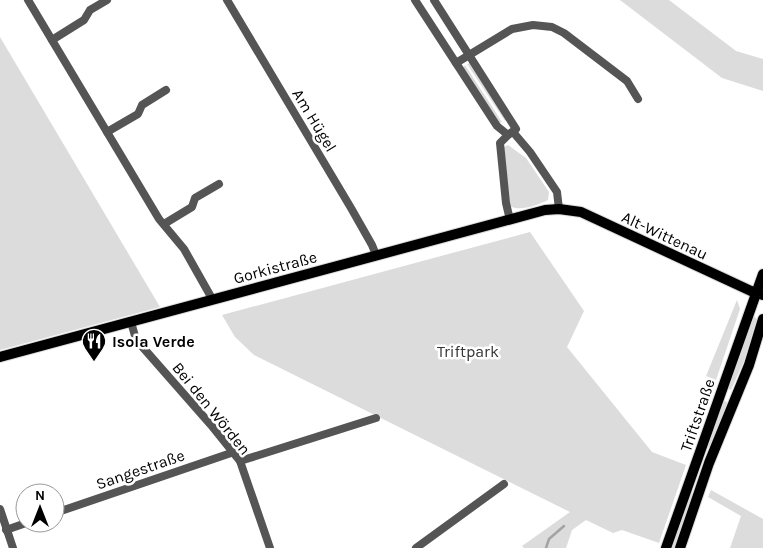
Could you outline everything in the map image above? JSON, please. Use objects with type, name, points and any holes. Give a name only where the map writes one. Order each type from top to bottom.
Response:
[{"type":"main road","name":"Gorkistraße","points":[[0,357],[545,210],[559,209]]},
{"type":"main road","name":"Alt-Wittenau","points":[[559,209],[581,212],[761,296]]},
{"type":"main road","name":"Triftstraße","points":[[666,548],[720,393],[761,296],[763,274]]},
{"type":"main road","name":"Triftstraße","points":[[680,548],[709,463],[749,365],[763,319]]},
{"type":"main road","points":[[720,393],[736,399]]},
{"type":"main road","points":[[698,458],[709,463]]},
{"type":"street","points":[[28,0],[159,219],[184,249],[210,294],[211,300]]},
{"type":"street","points":[[52,40],[84,20],[90,10],[107,0]]},
{"type":"street","name":"Am Hügel","points":[[228,0],[351,208],[376,255]]},
{"type":"street","points":[[415,0],[497,126],[510,134],[530,152],[557,192],[559,209]]},
{"type":"street","points":[[434,0],[516,129],[500,143],[506,203],[510,220]]},
{"type":"street","points":[[456,63],[512,29],[534,24],[552,27],[564,33],[627,81],[638,99]]},
{"type":"street","points":[[107,132],[138,114],[142,105],[166,90]]},
{"type":"street","points":[[164,224],[192,207],[195,198],[219,184]]},
{"type":"street","name":"Bei den Wörden","points":[[130,322],[139,343],[240,461],[270,548]]},
{"type":"street","points":[[240,461],[376,418]]},
{"type":"street","name":"Sangestraße","points":[[65,510],[234,452]]},
{"type":"street","points":[[416,548],[504,484]]},
{"type":"street","points":[[0,509],[13,548]]},
{"type":"street","points":[[6,530],[15,527]]},
{"type":"green space","points":[[620,0],[669,0],[736,51],[763,59],[763,91],[722,78]]},
{"type":"green space","points":[[0,37],[160,307],[0,350]]},
{"type":"green space","points":[[471,63],[506,119],[505,121],[467,64]]},
{"type":"green space","points":[[465,65],[502,122],[499,123],[463,68]]},
{"type":"green space","points":[[508,145],[526,158],[549,192],[548,200],[523,208],[510,206],[504,147]]},
{"type":"green space","name":"Triftpark","points":[[530,232],[584,311],[567,347],[652,452],[686,465],[659,543],[622,530],[613,533],[586,520],[572,530],[566,548],[524,548],[522,546],[570,512],[254,355],[235,337],[222,315]]},
{"type":"green space","points":[[737,300],[740,309],[716,380],[706,376]]},
{"type":"green space","points":[[752,315],[757,319],[744,361],[731,390],[727,388]]},
{"type":"green space","points":[[723,400],[728,403],[711,448],[709,448],[707,446]]},
{"type":"green space","points":[[711,490],[763,519],[763,548],[730,548],[741,516],[708,497]]},
{"type":"green space","points":[[694,493],[676,548],[671,548],[689,494]]},
{"type":"waterway","points":[[546,548],[549,539],[564,526]]},
{"type":"place","name":"Isola Verde","points":[[94,362]]}]
